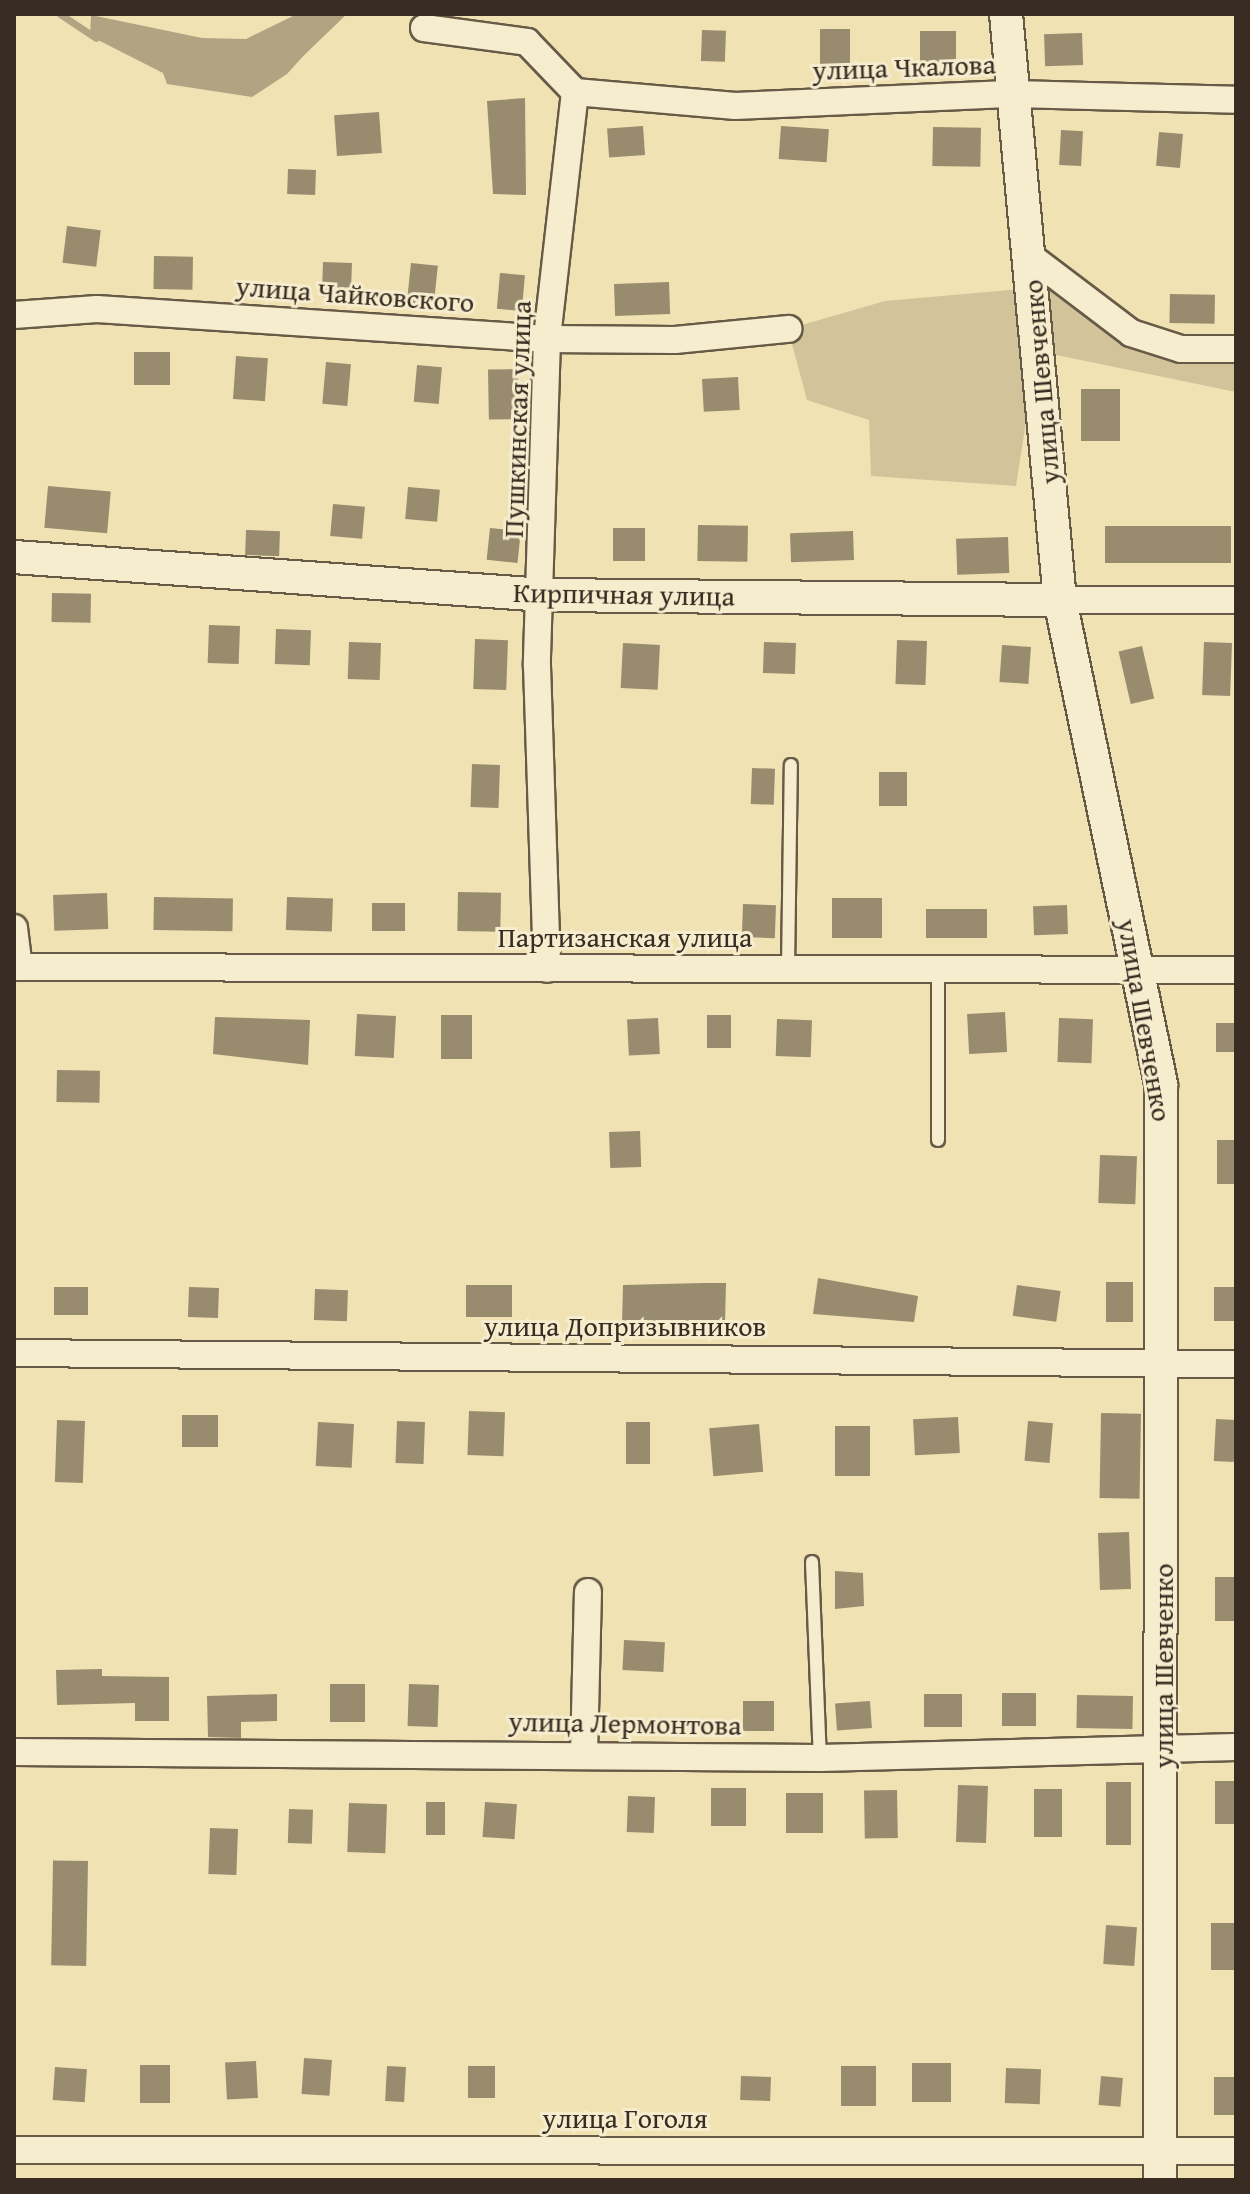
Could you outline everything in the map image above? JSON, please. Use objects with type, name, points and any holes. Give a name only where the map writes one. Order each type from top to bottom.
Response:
[{"type":"street","name":"улица Шевченко","points":[[1006,14],[1031,257],[1060,600],[1161,1085],[1167,1167],[1160,2165]]},
{"type":"street","points":[[424,28],[527,42],[575,92]]},
{"type":"street","name":"улица Чкалова","points":[[575,92],[735,106],[1014,94],[1236,100]]},
{"type":"street","name":"Пушкинская улица","points":[[547,969],[537,666],[544,595],[547,339],[575,92]]},
{"type":"street","points":[[1031,257],[1131,333],[1181,349],[1236,349]]},
{"type":"street","name":"улица Чайковского","points":[[14,315],[97,309],[547,339],[675,340],[788,329]]},
{"type":"street","name":"Кирпичная улица","points":[[14,557],[544,595],[1236,600]]},
{"type":"street","points":[[14,928],[16,967]]},
{"type":"street","name":"Партизанская улица","points":[[16,967],[1236,970]]},
{"type":"street","name":"улица Допризывников","points":[[14,1353],[1236,1364]]},
{"type":"street","points":[[584,1754],[588,1592]]},
{"type":"street","name":"улица Лермонтова","points":[[14,1752],[820,1758],[1236,1747]]},
{"type":"street","name":"улица Гоголя","points":[[14,2150],[1160,2165],[1236,2151]]},
{"type":"lane","points":[[788,969],[791,765]]},
{"type":"lane","points":[[938,969],[938,1140]]},
{"type":"lane","points":[[812,1562],[820,1758]]},
{"type":"shaded area","points":[[297,14],[341,14],[287,74],[252,97],[167,84],[163,73],[90,36],[91,15],[202,38],[246,39]]},
{"type":"shaded area","points":[[1031,257],[1131,333],[1236,349],[1236,392],[1037,351],[1016,486],[871,476],[869,420],[807,400],[788,329],[885,301],[1033,288]]},
{"type":"building","points":[[820,29],[850,29],[850,66],[820,66]]},
{"type":"building","points":[[702,30],[726,31],[725,62],[701,61]]},
{"type":"building","points":[[920,31],[956,31],[956,62],[920,62]]},
{"type":"building","points":[[1082,33],[1083,65],[1045,66],[1044,34]]},
{"type":"building","points":[[525,98],[526,195],[493,194],[487,101]]},
{"type":"building","points":[[379,112],[382,153],[337,156],[334,115]]},
{"type":"building","points":[[643,126],[645,155],[609,157],[607,129]]},
{"type":"building","points":[[781,126],[829,129],[827,162],[779,159]]},
{"type":"building","points":[[933,127],[981,128],[980,167],[932,166]]},
{"type":"building","points":[[1061,130],[1083,131],[1081,166],[1059,165]]},
{"type":"building","points":[[1159,132],[1183,134],[1180,168],[1156,166]]},
{"type":"building","points":[[288,169],[316,170],[315,195],[287,194]]},
{"type":"building","points":[[67,226],[101,230],[96,267],[62,263]]},
{"type":"building","points":[[154,256],[193,257],[192,290],[153,289]]},
{"type":"building","points":[[323,262],[352,263],[351,298],[322,297]]},
{"type":"building","points":[[411,263],[438,266],[434,306],[407,303]]},
{"type":"building","points":[[500,273],[525,275],[522,311],[497,309]]},
{"type":"building","points":[[669,282],[670,314],[615,316],[614,284]]},
{"type":"building","points":[[1170,294],[1215,295],[1214,324],[1169,323]]},
{"type":"building","points":[[134,352],[170,352],[170,385],[134,385]]},
{"type":"building","points":[[236,356],[268,358],[265,401],[233,399]]},
{"type":"building","points":[[326,362],[351,364],[347,406],[322,404]]},
{"type":"building","points":[[417,365],[442,367],[439,404],[414,402]]},
{"type":"building","points":[[518,369],[519,419],[489,420],[488,370]]},
{"type":"building","points":[[738,377],[740,410],[704,412],[702,379]]},
{"type":"building","points":[[1081,389],[1120,389],[1120,441],[1081,441]]},
{"type":"building","points":[[48,486],[111,491],[107,533],[44,528]]},
{"type":"building","points":[[408,487],[440,490],[437,522],[405,519]]},
{"type":"building","points":[[333,504],[365,507],[362,539],[330,536]]},
{"type":"building","points":[[698,525],[748,526],[747,562],[697,561]]},
{"type":"building","points":[[1105,526],[1231,526],[1231,563],[1105,563]]},
{"type":"building","points":[[490,528],[521,531],[517,563],[487,560]]},
{"type":"building","points":[[613,528],[645,528],[645,561],[613,561]]},
{"type":"building","points":[[246,530],[280,531],[279,556],[245,555]]},
{"type":"building","points":[[853,531],[854,560],[791,562],[790,533]]},
{"type":"building","points":[[1008,537],[1009,573],[957,575],[956,539]]},
{"type":"building","points":[[52,593],[91,594],[90,623],[51,622]]},
{"type":"building","points":[[209,625],[240,626],[239,664],[208,663]]},
{"type":"building","points":[[276,629],[311,630],[310,665],[275,664]]},
{"type":"building","points":[[475,639],[508,640],[506,690],[473,689]]},
{"type":"building","points":[[897,640],[927,641],[925,685],[895,684]]},
{"type":"building","points":[[349,642],[381,643],[380,680],[348,679]]},
{"type":"building","points":[[764,642],[796,643],[795,674],[763,673]]},
{"type":"building","points":[[1204,642],[1232,643],[1230,696],[1202,695]]},
{"type":"building","points":[[623,643],[660,645],[658,690],[621,688]]},
{"type":"building","points":[[1002,645],[1031,647],[1028,684],[999,682]]},
{"type":"building","points":[[1142,646],[1154,699],[1131,704],[1119,651]]},
{"type":"building","points":[[472,764],[500,765],[498,808],[470,807]]},
{"type":"building","points":[[752,768],[775,769],[774,805],[751,804]]},
{"type":"building","points":[[879,772],[907,772],[907,806],[879,806]]},
{"type":"building","points":[[458,892],[501,893],[500,932],[457,931]]},
{"type":"building","points":[[107,893],[108,929],[54,931],[53,895]]},
{"type":"building","points":[[154,897],[233,898],[232,931],[153,930]]},
{"type":"building","points":[[287,897],[333,899],[332,932],[286,930]]},
{"type":"building","points":[[832,898],[882,898],[882,938],[832,938]]},
{"type":"building","points":[[372,903],[405,903],[405,931],[372,931]]},
{"type":"building","points":[[743,904],[776,905],[775,938],[742,937]]},
{"type":"building","points":[[1067,905],[1068,934],[1034,935],[1033,906]]},
{"type":"building","points":[[926,909],[987,909],[987,938],[926,938]]},
{"type":"building","points":[[1005,1012],[1007,1052],[969,1054],[967,1014]]},
{"type":"building","points":[[357,1014],[396,1016],[394,1058],[355,1056]]},
{"type":"building","points":[[441,1015],[472,1015],[472,1059],[441,1059]]},
{"type":"building","points":[[707,1015],[731,1015],[731,1048],[707,1048]]},
{"type":"building","points":[[215,1017],[310,1020],[308,1065],[213,1054]]},
{"type":"building","points":[[658,1018],[660,1054],[629,1056],[627,1020]]},
{"type":"building","points":[[1059,1018],[1093,1019],[1091,1063],[1057,1062]]},
{"type":"building","points":[[777,1019],[812,1020],[811,1057],[776,1056]]},
{"type":"building","points":[[1216,1023],[1236,1023],[1236,1052],[1216,1052]]},
{"type":"building","points":[[57,1070],[100,1071],[99,1103],[56,1102]]},
{"type":"building","points":[[640,1131],[641,1167],[610,1168],[609,1132]]},
{"type":"building","points":[[1217,1140],[1236,1140],[1236,1184],[1217,1184]]},
{"type":"building","points":[[1100,1155],[1137,1156],[1135,1204],[1098,1203]]},
{"type":"building","points":[[818,1278],[918,1296],[914,1322],[813,1314]]},
{"type":"building","points":[[1106,1282],[1133,1282],[1133,1322],[1106,1322]]},
{"type":"building","points":[[726,1283],[725,1323],[622,1323],[623,1285]]},
{"type":"building","points":[[466,1285],[512,1285],[512,1317],[466,1317]]},
{"type":"building","points":[[1017,1285],[1061,1291],[1056,1322],[1013,1316]]},
{"type":"building","points":[[54,1287],[88,1287],[88,1315],[54,1315]]},
{"type":"building","points":[[189,1287],[219,1288],[218,1318],[188,1317]]},
{"type":"building","points":[[1214,1287],[1236,1287],[1236,1321],[1214,1321]]},
{"type":"building","points":[[315,1289],[348,1290],[347,1321],[314,1320]]},
{"type":"building","points":[[469,1411],[505,1412],[503,1456],[467,1455]]},
{"type":"building","points":[[1101,1413],[1141,1414],[1140,1499],[1100,1498]]},
{"type":"building","points":[[182,1415],[218,1415],[218,1447],[182,1447]]},
{"type":"building","points":[[958,1417],[960,1453],[915,1455],[913,1419]]},
{"type":"building","points":[[1216,1419],[1236,1420],[1234,1462],[1214,1461]]},
{"type":"building","points":[[57,1420],[85,1421],[83,1483],[55,1482]]},
{"type":"building","points":[[397,1421],[425,1422],[424,1464],[396,1463]]},
{"type":"building","points":[[1028,1421],[1053,1423],[1049,1463],[1025,1461]]},
{"type":"building","points":[[318,1422],[354,1424],[352,1468],[316,1466]]},
{"type":"building","points":[[626,1422],[650,1422],[650,1464],[626,1464]]},
{"type":"building","points":[[759,1424],[763,1472],[713,1476],[709,1428]]},
{"type":"building","points":[[835,1426],[870,1426],[870,1476],[835,1476]]},
{"type":"building","points":[[1129,1532],[1131,1589],[1100,1590],[1098,1533]]},
{"type":"building","points":[[835,1571],[863,1573],[864,1606],[835,1609]]},
{"type":"building","points":[[1215,1577],[1236,1577],[1236,1621],[1215,1621]]},
{"type":"building","points":[[624,1640],[665,1642],[663,1672],[622,1670]]},
{"type":"building","points":[[102,1669],[102,1676],[169,1677],[169,1721],[135,1721],[135,1703],[57,1705],[56,1670]]},
{"type":"building","points":[[330,1684],[365,1684],[365,1722],[330,1722]]},
{"type":"building","points":[[409,1684],[439,1685],[438,1727],[408,1726]]},
{"type":"building","points":[[1002,1693],[1036,1693],[1036,1726],[1002,1726]]},
{"type":"building","points":[[277,1694],[277,1721],[241,1722],[241,1738],[208,1737],[207,1696]]},
{"type":"building","points":[[924,1694],[962,1694],[962,1727],[924,1727]]},
{"type":"building","points":[[1077,1695],[1133,1696],[1132,1729],[1076,1728]]},
{"type":"building","points":[[743,1701],[774,1701],[774,1731],[743,1731]]},
{"type":"building","points":[[870,1701],[872,1728],[837,1730],[835,1703]]},
{"type":"building","points":[[1215,1781],[1236,1781],[1236,1824],[1215,1824]]},
{"type":"building","points":[[1106,1782],[1131,1782],[1131,1845],[1106,1845]]},
{"type":"building","points":[[958,1785],[988,1786],[986,1843],[956,1842]]},
{"type":"building","points":[[711,1788],[746,1788],[746,1826],[711,1826]]},
{"type":"building","points":[[1034,1789],[1062,1789],[1062,1837],[1034,1837]]},
{"type":"building","points":[[897,1790],[898,1838],[865,1839],[864,1791]]},
{"type":"building","points":[[786,1793],[823,1793],[823,1833],[786,1833]]},
{"type":"building","points":[[628,1796],[655,1797],[654,1833],[627,1832]]},
{"type":"building","points":[[426,1802],[445,1802],[445,1835],[426,1835]]},
{"type":"building","points":[[485,1802],[517,1804],[514,1839],[483,1837]]},
{"type":"building","points":[[349,1803],[387,1804],[385,1853],[347,1852]]},
{"type":"building","points":[[289,1809],[313,1810],[312,1844],[288,1843]]},
{"type":"building","points":[[210,1828],[238,1829],[236,1875],[208,1874]]},
{"type":"building","points":[[53,1860],[88,1861],[86,1966],[51,1965]]},
{"type":"building","points":[[1211,1923],[1236,1923],[1236,1970],[1211,1970]]},
{"type":"building","points":[[1106,1925],[1137,1927],[1134,1966],[1103,1964]]},
{"type":"building","points":[[304,2058],[332,2060],[329,2096],[301,2094]]},
{"type":"building","points":[[256,2061],[258,2098],[227,2100],[225,2063]]},
{"type":"building","points":[[912,2063],[951,2063],[951,2102],[912,2102]]},
{"type":"building","points":[[140,2065],[170,2065],[170,2103],[140,2103]]},
{"type":"building","points":[[387,2066],[406,2067],[404,2102],[385,2101]]},
{"type":"building","points":[[468,2066],[495,2066],[495,2098],[468,2098]]},
{"type":"building","points":[[841,2066],[876,2066],[876,2106],[841,2106]]},
{"type":"building","points":[[55,2067],[87,2069],[85,2102],[53,2100]]},
{"type":"building","points":[[1006,2068],[1041,2069],[1040,2104],[1005,2103]]},
{"type":"building","points":[[741,2076],[771,2077],[770,2101],[740,2100]]},
{"type":"building","points":[[1101,2076],[1123,2078],[1120,2107],[1098,2105]]},
{"type":"building","points":[[1214,2077],[1236,2077],[1236,2115],[1214,2115]]},
{"type":"waterway","points":[[60,14],[96,38]]},
{"type":"waterway","points":[[294,59],[341,14]]}]
